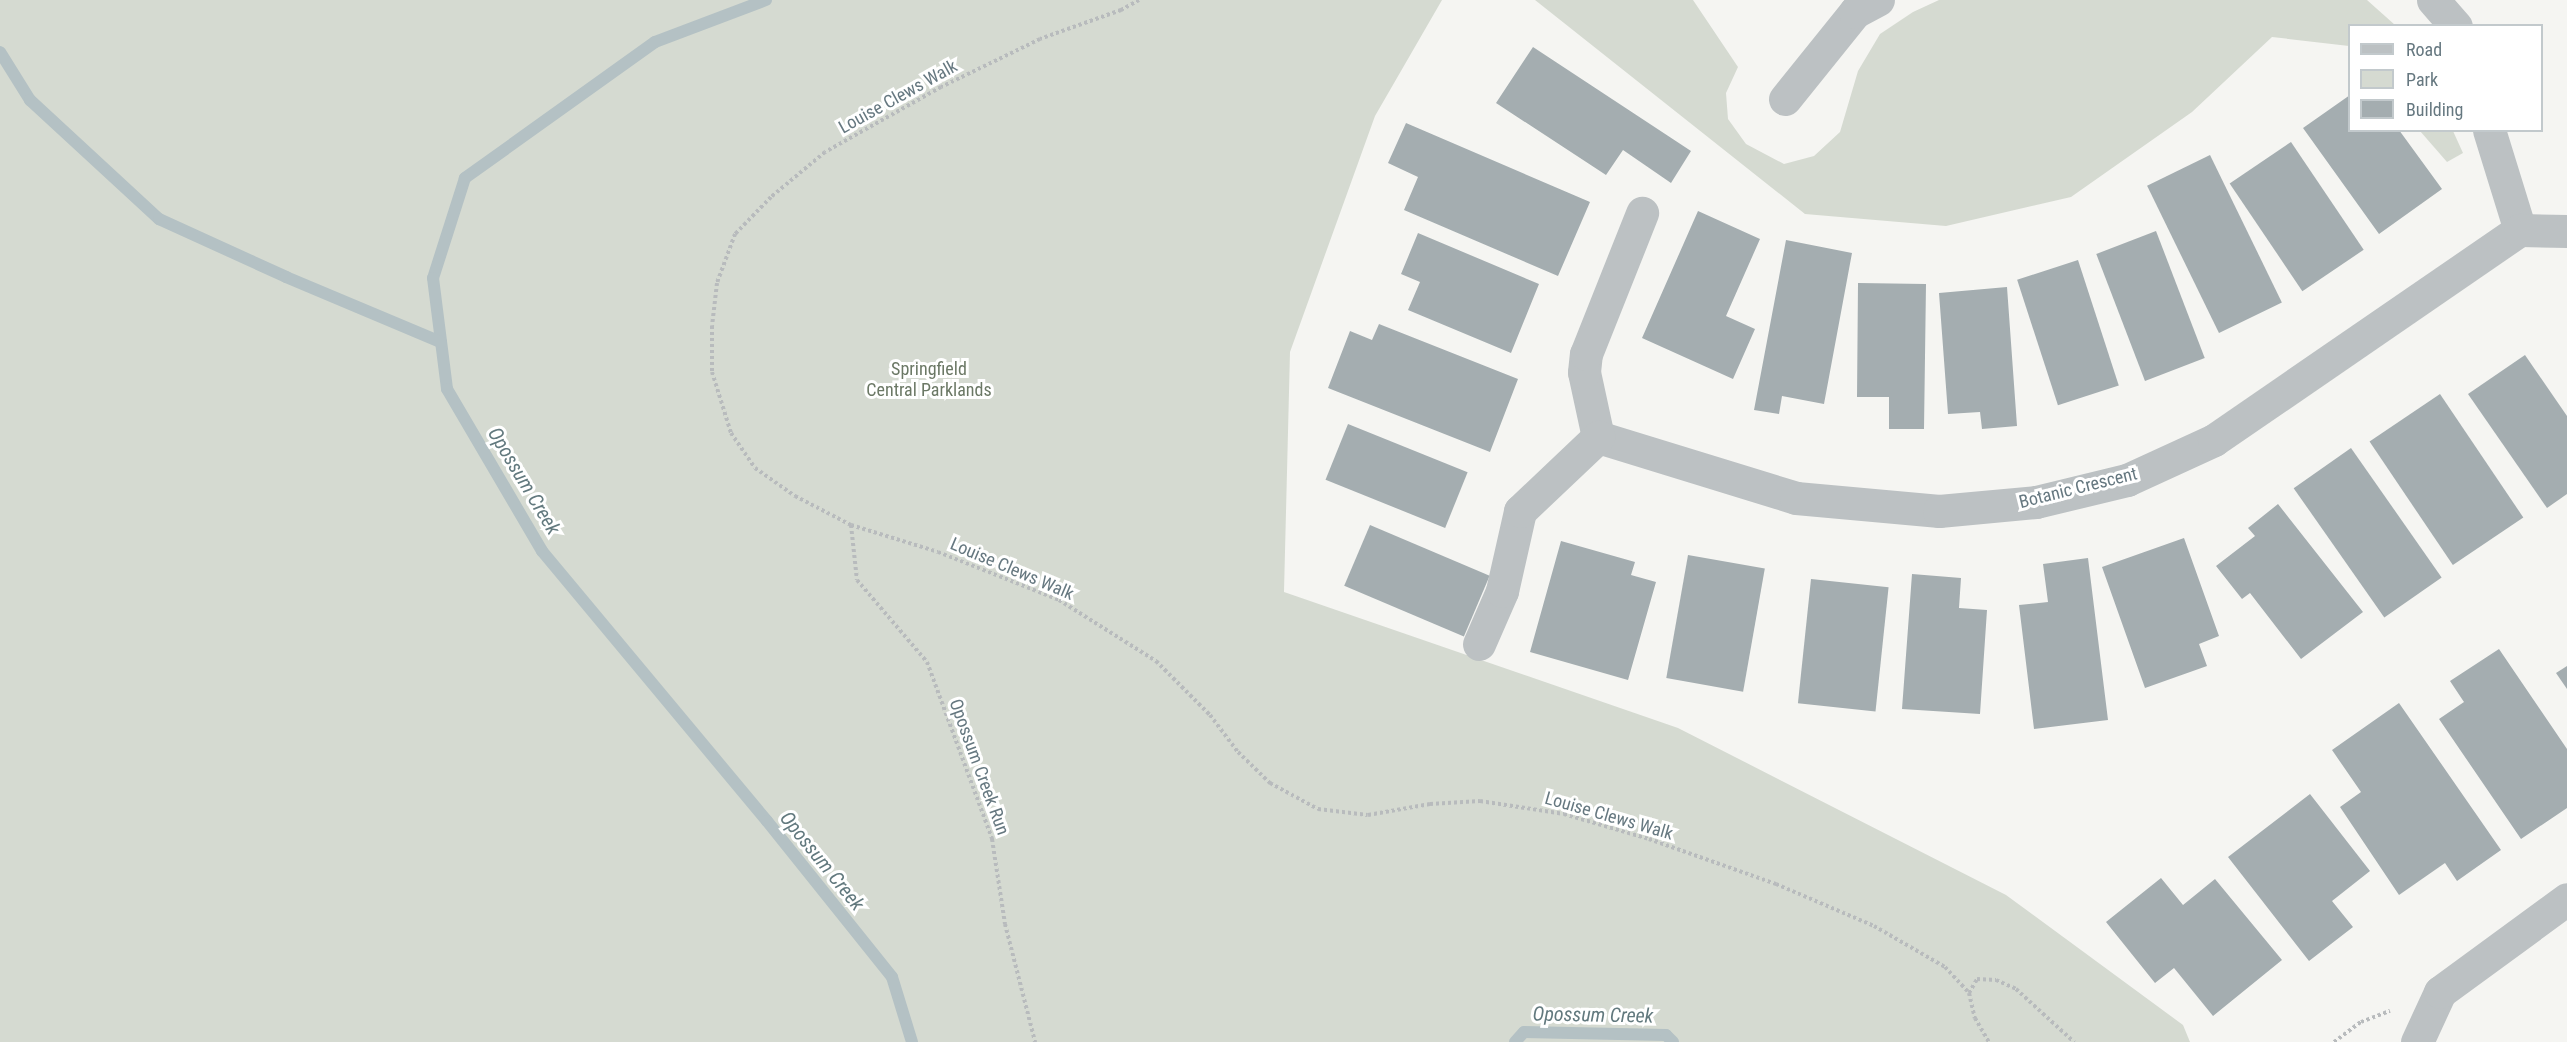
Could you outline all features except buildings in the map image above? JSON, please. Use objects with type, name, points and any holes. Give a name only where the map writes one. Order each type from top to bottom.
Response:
[{"type":"street","points":[[1785,99],[1855,12],[1878,0]]},
{"type":"street","points":[[2433,0],[2454,24]]},
{"type":"street","points":[[2490,132],[2520,230],[2567,231]]},
{"type":"street","points":[[1479,644],[1502,591],[1520,511],[1598,437],[1584,372],[1586,354],[1642,213]]},
{"type":"street","name":"Botanic Crescent","points":[[1598,437],[1796,498],[1939,511],[2036,502],[2127,480],[2214,440],[2520,230]]},
{"type":"street","points":[[2417,1042],[2440,992],[2567,899]]},
{"type":"path","name":"Louise Clews Walk","points":[[1139,0],[1121,10],[1040,39],[941,87],[825,152],[771,197],[735,234],[717,283],[712,326],[712,372],[731,433],[755,468],[795,496],[851,525],[938,552],[1048,596],[1109,630],[1156,661],[1210,715],[1238,752],[1270,783],[1318,809],[1368,815],[1431,804],[1480,801],[1564,814],[1649,839],[1776,884],[1874,926],[1946,967],[1970,993],[1975,1018],[1989,1042]]},
{"type":"path","name":"Opossum Creek Run","points":[[851,525],[857,580],[927,662],[992,838],[1005,924],[1035,1042]]},
{"type":"path","points":[[1970,993],[1977,979],[1996,980],[2016,989],[2074,1042]]},
{"type":"green space","name":"Springfield Central Parklands","points":[[0,0],[1442,0],[1375,116],[1290,352],[1284,592],[1678,728],[2006,895],[2183,1025],[2190,1042],[0,1042]]},
{"type":"green space","points":[[1535,0],[1693,0],[1738,67],[1726,93],[1728,119],[1746,144],[1784,164],[1814,156],[1840,132],[1858,71],[1880,34],[1913,12],[1939,0],[2367,0],[2394,24],[2348,24],[2348,46],[2272,37],[2192,112],[2071,197],[1946,226],[1805,214]]},
{"type":"green space","points":[[2421,132],[2453,132],[2463,153],[2447,162]]},
{"type":"waterway","name":"Opossum Creek","points":[[766,0],[655,42],[465,178],[433,278],[447,389],[542,551],[767,821],[892,977],[912,1042]]},
{"type":"waterway","points":[[0,52],[30,100],[159,219],[286,277],[441,342]]},
{"type":"waterway","name":"Opossum Creek","points":[[1515,1042],[1524,1032],[1666,1035],[1673,1042]]}]
